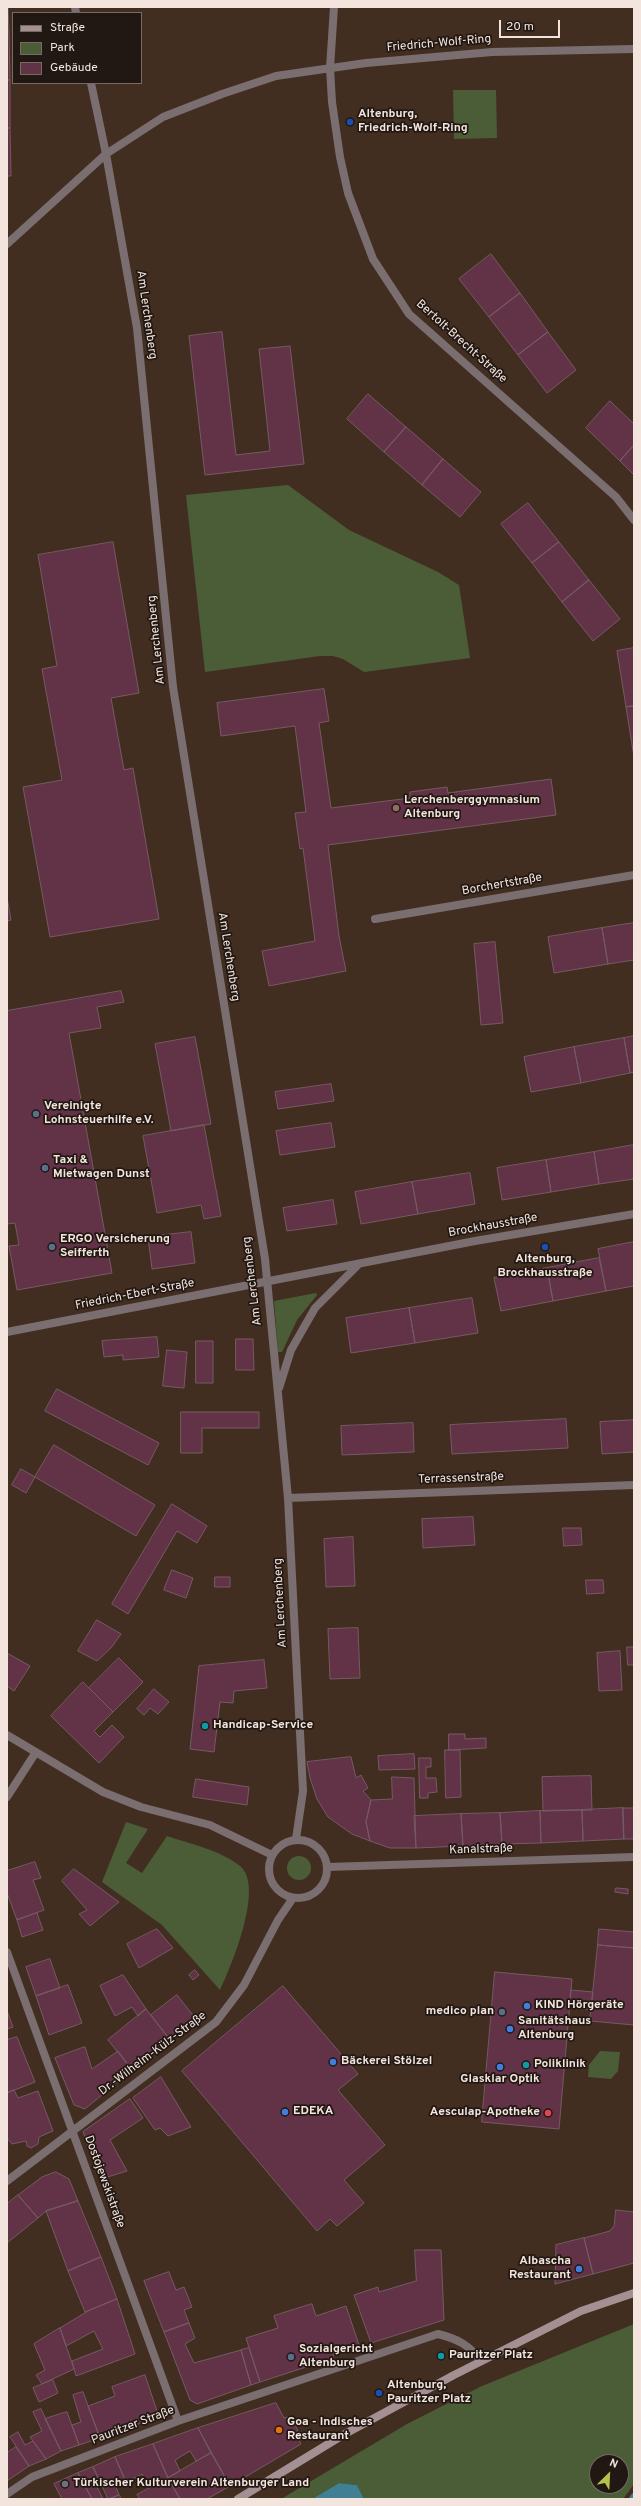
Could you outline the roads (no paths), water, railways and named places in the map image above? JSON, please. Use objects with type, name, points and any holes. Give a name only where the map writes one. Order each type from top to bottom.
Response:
[{"type":"street","points":[[330,68],[334,7]]},
{"type":"street","name":"Friedrich-Wolf-Ring","points":[[7,244],[106,154],[163,118],[222,94],[276,76],[330,68],[492,52],[634,49]]},
{"type":"street","name":"Bertolt-Brecht-Straße","points":[[330,68],[332,102],[340,157],[348,193],[373,260],[409,314],[616,497],[634,520]]},
{"type":"street","name":"Am Lerchenberg","points":[[91,84],[106,154],[137,328],[174,687],[267,1282],[288,1498],[303,1791],[296,1839]]},
{"type":"street","name":"Borchertstraße","points":[[375,919],[634,874]]},
{"type":"street","name":"Brockhausstraße","points":[[267,1282],[475,1241],[634,1214]]},
{"type":"street","points":[[277,1393],[291,1350],[315,1308],[358,1265]]},
{"type":"street","name":"Friedrich-Ebert-Straße","points":[[7,1332],[267,1282]]},
{"type":"street","name":"Terrassenstraße","points":[[288,1498],[634,1485]]},
{"type":"street","points":[[7,1735],[103,1792],[141,1807],[210,1825],[272,1855]]},
{"type":"street","points":[[7,1797],[36,1752]]},
{"type":"street","points":[[296,1839],[306,1840],[321,1850],[328,1867],[327,1876],[316,1892],[305,1897],[293,1898],[284,1894],[272,1881],[269,1873],[272,1855],[287,1842],[296,1839]]},
{"type":"street","name":"Kanalstraße","points":[[328,1867],[634,1857]]},
{"type":"street","name":"Dr.-Wilhelm-Külz-Straße","points":[[7,2181],[216,2022],[244,1985],[278,1920],[293,1898]]},
{"type":"street","name":"Dostojewskistraße","points":[[7,1952],[178,2421]]},
{"type":"street","points":[[238,2499],[307,2456],[481,2361],[581,2311],[634,2293]]},
{"type":"street","name":"Pauritzer Straße","points":[[7,2494],[32,2477],[178,2421],[438,2334],[458,2339],[471,2348],[481,2361]]},
{"type":"water","points":[[339,2483],[357,2485],[364,2499],[312,2499]]},
{"type":"place","name":"Altenburg, Friedrich-Wolf-Ring","points":[[350,122]]},
{"type":"place","name":"Lerchenberggymnasium Altenburg","points":[[396,808]]},
{"type":"place","name":"Vereinigte Lohnsteuerhilfe e.V.","points":[[36,1114]]},
{"type":"place","name":"Taxi & Mietwagen Dunst","points":[[45,1168]]},
{"type":"place","name":"ERGO Versicherung Seifferth","points":[[52,1247]]},
{"type":"place","name":"Altenburg, Brockhausstraße","points":[[545,1247]]},
{"type":"place","name":"Handicap-Service","points":[[205,1726]]},
{"type":"place","name":"KIND Hörgeräte","points":[[527,2006]]},
{"type":"place","name":"medico plan","points":[[502,2012]]},
{"type":"place","name":"Sanitätshaus Altenburg","points":[[510,2029]]},
{"type":"place","name":"Bäckerei Stölzel","points":[[333,2062]]},
{"type":"place","name":"Poliklinik","points":[[526,2065]]},
{"type":"place","name":"Glasklar Optik","points":[[500,2067]]},
{"type":"place","name":"EDEKA","points":[[285,2112]]},
{"type":"place","name":"Aesculap-Apotheke","points":[[548,2113]]},
{"type":"place","name":"Albascha Restaurant","points":[[579,2269]]},
{"type":"place","name":"Pauritzer Platz","points":[[441,2356]]},
{"type":"place","name":"Sozialgericht Altenburg","points":[[291,2357]]},
{"type":"place","name":"Altenburg, Pauritzer Platz","points":[[379,2393]]},
{"type":"place","name":"Goa - Indisches Restaurant","points":[[279,2430]]},
{"type":"place","name":"Türkischer Kulturverein Altenburger Land","points":[[65,2484]]}]
